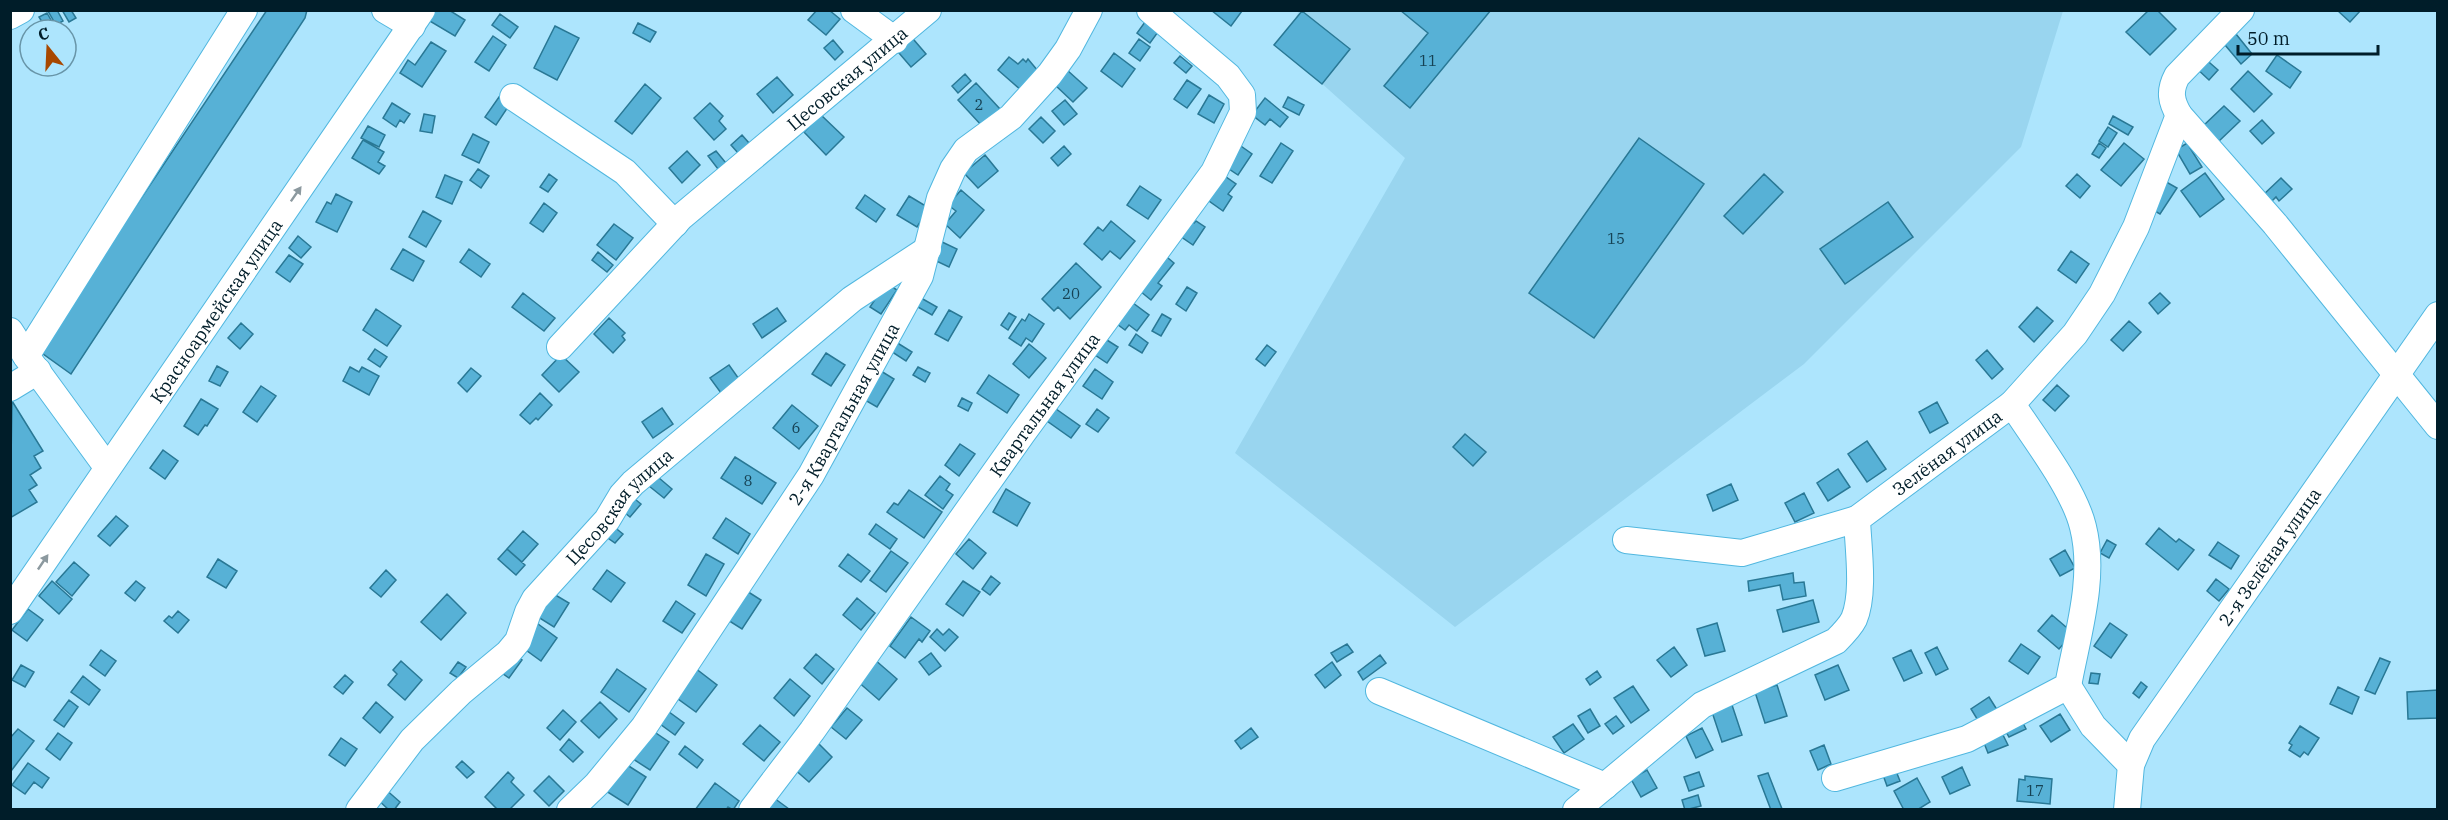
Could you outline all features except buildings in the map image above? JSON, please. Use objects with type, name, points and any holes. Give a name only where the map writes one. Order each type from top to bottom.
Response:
[{"type":"street","points":[[10,16],[21,10]]},
{"type":"street","points":[[10,387],[32,364],[244,10]]},
{"type":"street","points":[[385,10],[417,18]]},
{"type":"street","points":[[854,10],[895,40]]},
{"type":"street","name":"Цесовская улица","points":[[560,347],[675,224],[928,10]]},
{"type":"street","name":"2-я Квартальная улица","points":[[570,810],[597,784],[644,727],[811,475],[914,287],[928,249],[940,198],[953,169],[966,150],[1011,117],[1050,74],[1068,49],[1089,10]]},
{"type":"street","name":"Квартальная улица","points":[[753,810],[812,731],[1022,434],[1214,172],[1244,112],[1242,95],[1228,76],[1150,10]]},
{"type":"street","points":[[2241,10],[2177,76],[2171,94],[2172,102],[2179,115],[2276,224],[2438,426]]},
{"type":"street","name":"Красноармейская улица","points":[[10,610],[417,18]]},
{"type":"street","points":[[513,97],[625,172],[675,224]]},
{"type":"street","name":"Зелёная улица","points":[[1857,519],[2012,404],[2075,333],[2102,294],[2136,227],[2179,115]]},
{"type":"street","name":"Цесовская улица","points":[[359,810],[412,740],[513,647],[518,641],[528,612],[536,599],[607,520],[622,495],[633,483],[852,299],[928,249]]},
{"type":"street","name":"2-я Зелёная улица","points":[[2127,810],[2131,765],[2142,739],[2438,315]]},
{"type":"street","points":[[10,331],[107,467]]},
{"type":"street","points":[[2012,404],[2061,481],[2083,525],[2086,585],[2068,686],[2093,726],[2131,765]]},
{"type":"street","points":[[1576,810],[1702,705],[1836,641],[1856,613],[1859,591],[1857,519],[1742,553],[1626,540]]},
{"type":"street","points":[[1835,778],[1967,739],[2068,686]]},
{"type":"street","points":[[1379,691],[1605,786]]},
{"type":"shaded area","points":[[1299,11],[2063,11],[2021,147],[1804,364],[1455,627],[1235,453],[1405,158],[1281,47]]}]
